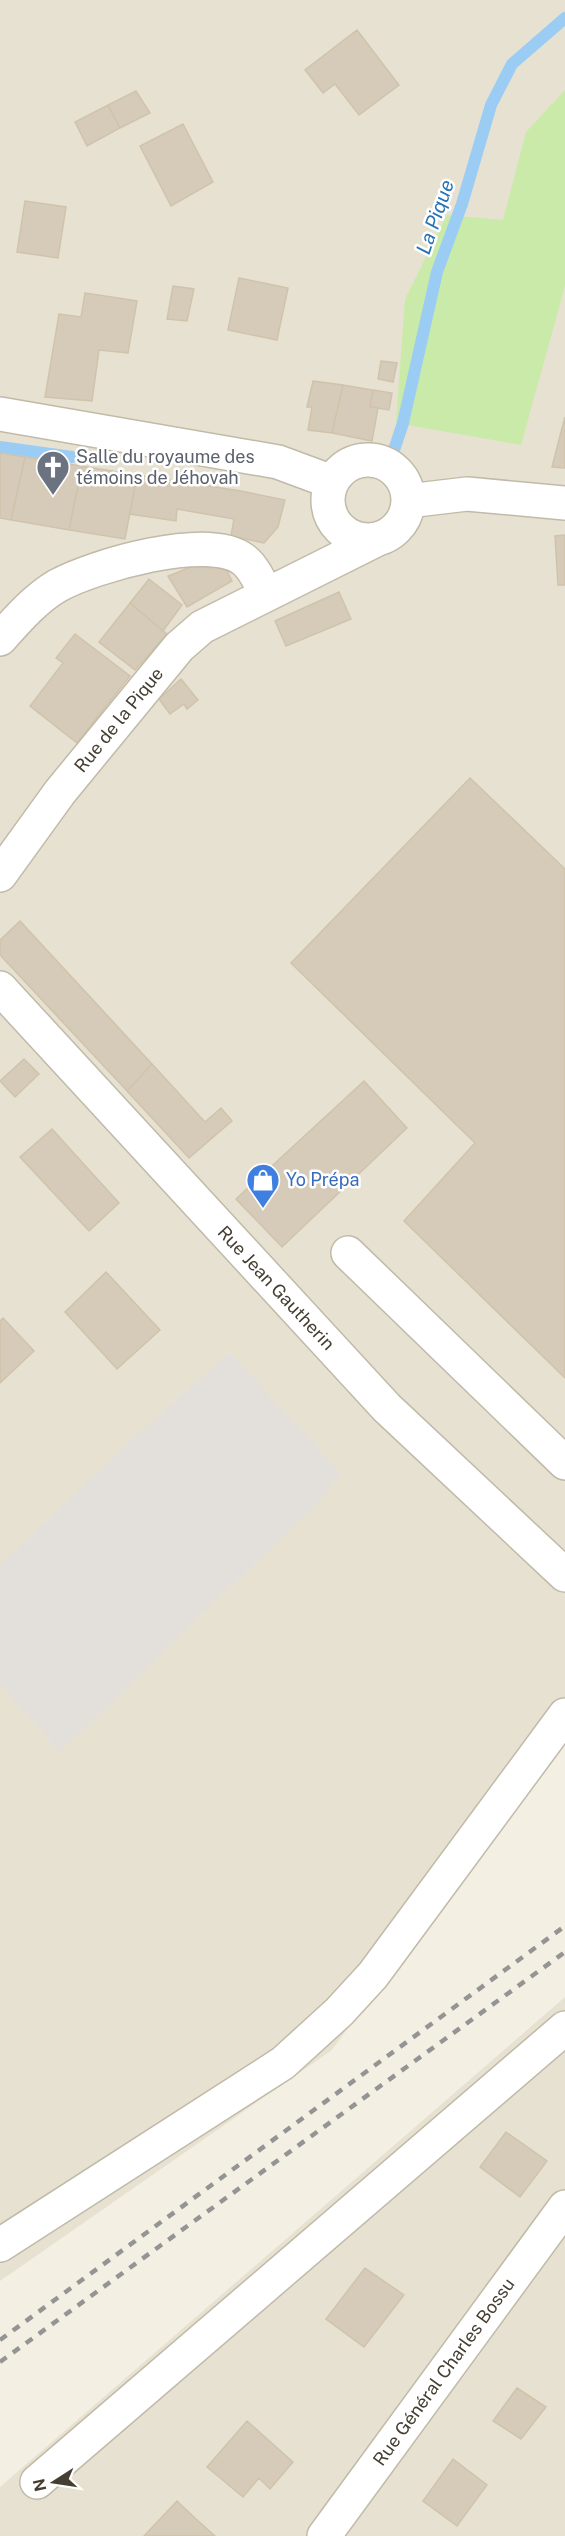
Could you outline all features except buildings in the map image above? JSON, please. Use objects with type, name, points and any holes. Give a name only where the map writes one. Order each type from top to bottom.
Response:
[{"type":"street","points":[[0,414],[278,462],[331,496],[344,532],[355,538],[380,538],[397,528],[408,501],[402,479],[394,470],[372,460],[349,465],[331,496]]},
{"type":"street","points":[[408,501],[467,494],[565,503]]},
{"type":"street","name":"Rue de la Pique","points":[[266,594],[316,549],[324,536],[331,496]]},
{"type":"street","name":"Rue de la Pique","points":[[0,875],[60,792],[179,646],[202,627],[380,538]]},
{"type":"street","points":[[0,639],[30,607],[57,586],[108,564],[169,552],[232,553],[254,571],[266,594]]},
{"type":"street","name":"Rue Jean Gautherin","points":[[0,988],[387,1408],[565,1575]]},
{"type":"street","points":[[348,1253],[565,1463]]},
{"type":"street","points":[[0,2245],[274,2069],[331,2019],[373,1975],[565,1715]]},
{"type":"street","points":[[37,2482],[565,2028]]},
{"type":"street","name":"Rue Général Charles Bossu","points":[[324,2536],[565,2207]]},
{"type":"shaded area","points":[[0,0],[565,0],[565,1730],[332,2050],[0,2281]]},
{"type":"shaded area","points":[[230,1353],[341,1473],[324,1496],[60,1752],[0,1684],[0,1565],[162,1412]]},
{"type":"shaded area","points":[[565,1997],[565,2536],[0,2536],[0,2487]]},
{"type":"green space","points":[[565,90],[565,286],[521,445],[396,423],[405,299],[447,215],[503,220],[526,132]]},
{"type":"waterway","name":"La Pique","points":[[392,456],[403,423],[437,272],[462,204],[491,105],[512,64],[565,18]]},
{"type":"waterway","name":"La Pique","points":[[0,447],[72,457]]},
{"type":"railway","points":[[0,2340],[565,1926]]},
{"type":"railway","points":[[0,2362],[565,1952]]},
{"type":"place","name":"Salle du royaume des témoins de Jéhovah","points":[[53,496]]},
{"type":"place","name":"Yo Prépa","points":[[263,1209]]}]
